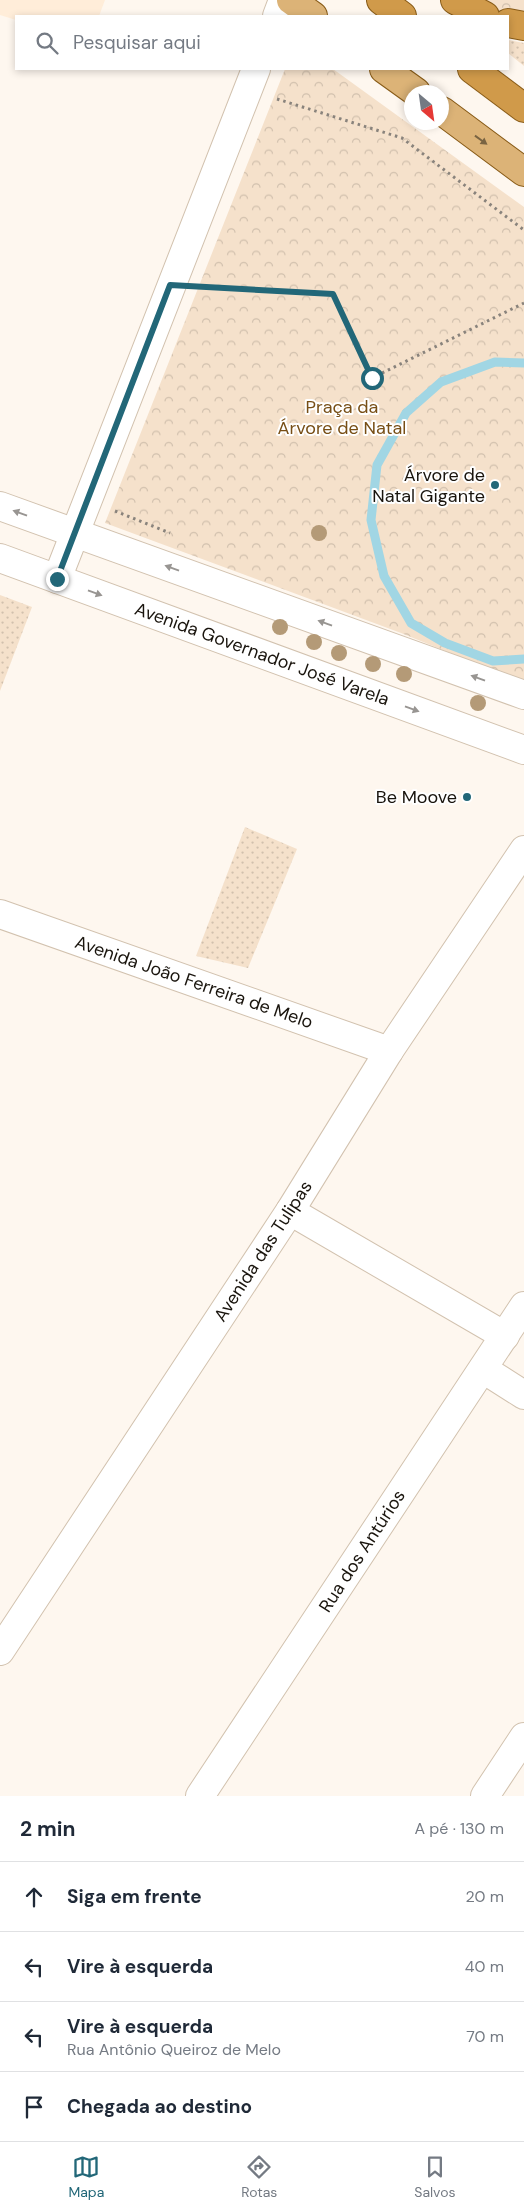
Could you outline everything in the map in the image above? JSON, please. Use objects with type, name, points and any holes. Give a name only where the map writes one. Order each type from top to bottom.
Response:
[{"type":"highway","points":[[381,0],[401,15]]},
{"type":"highway","points":[[455,0],[483,15]]},
{"type":"highway","points":[[509,23],[524,26]]},
{"type":"highway","points":[[473,70],[524,108]]},
{"type":"main road","points":[[291,0],[312,15]]},
{"type":"main road","points":[[385,70],[406,85]]},
{"type":"main road","points":[[449,116],[524,172]]},
{"type":"street","points":[[277,15],[283,0]]},
{"type":"street","points":[[57,579],[170,285],[252,79]]},
{"type":"street","points":[[0,506],[524,695]]},
{"type":"street","name":"Avenida Governador José Varela","points":[[0,558],[524,750]]},
{"type":"street","name":"Avenida das Tulipas","points":[[0,1652],[290,1211],[388,1051],[524,850]]},
{"type":"street","name":"Avenida João Ferreira de Melo","points":[[0,914],[388,1051]]},
{"type":"street","points":[[290,1211],[505,1336]]},
{"type":"street","name":"Rua dos Antúrios","points":[[200,1796],[524,1306]]},
{"type":"street","points":[[483,1369],[524,1395]]},
{"type":"street","points":[[485,1796],[524,1737]]},
{"type":"path","points":[[252,79],[277,99],[402,138],[524,230]]},
{"type":"path","points":[[273,108],[277,99]]},
{"type":"path","points":[[170,285],[333,294],[372,378],[524,303]]},
{"type":"path","points":[[110,508],[174,535]]},
{"type":"shaded area","points":[[0,0],[105,0],[99,15],[15,15],[15,20],[0,15]]},
{"type":"green space","points":[[475,0],[524,0],[524,16],[495,15]]},
{"type":"green space","points":[[509,40],[524,43],[524,66],[509,54]]},
{"type":"green space","name":"Praça da Árvore de Natal","points":[[285,70],[334,70],[404,120],[404,130],[417,130],[524,207],[524,683],[401,633],[105,523]]},
{"type":"green space","points":[[0,595],[32,607],[0,691]]},
{"type":"green space","points":[[245,827],[297,849],[248,968],[196,956]]},
{"type":"waterway","points":[[524,363],[495,362],[441,382],[406,413],[377,465],[371,520],[384,576],[411,623],[445,643],[493,661],[524,659]]},
{"type":"place","name":"Árvore de Natal Gigante","points":[[495,485]]},
{"type":"place","name":"Be Moove","points":[[467,797]]},
{"type":"route","points":[[57,579],[170,285],[333,294],[372,378]]}]
